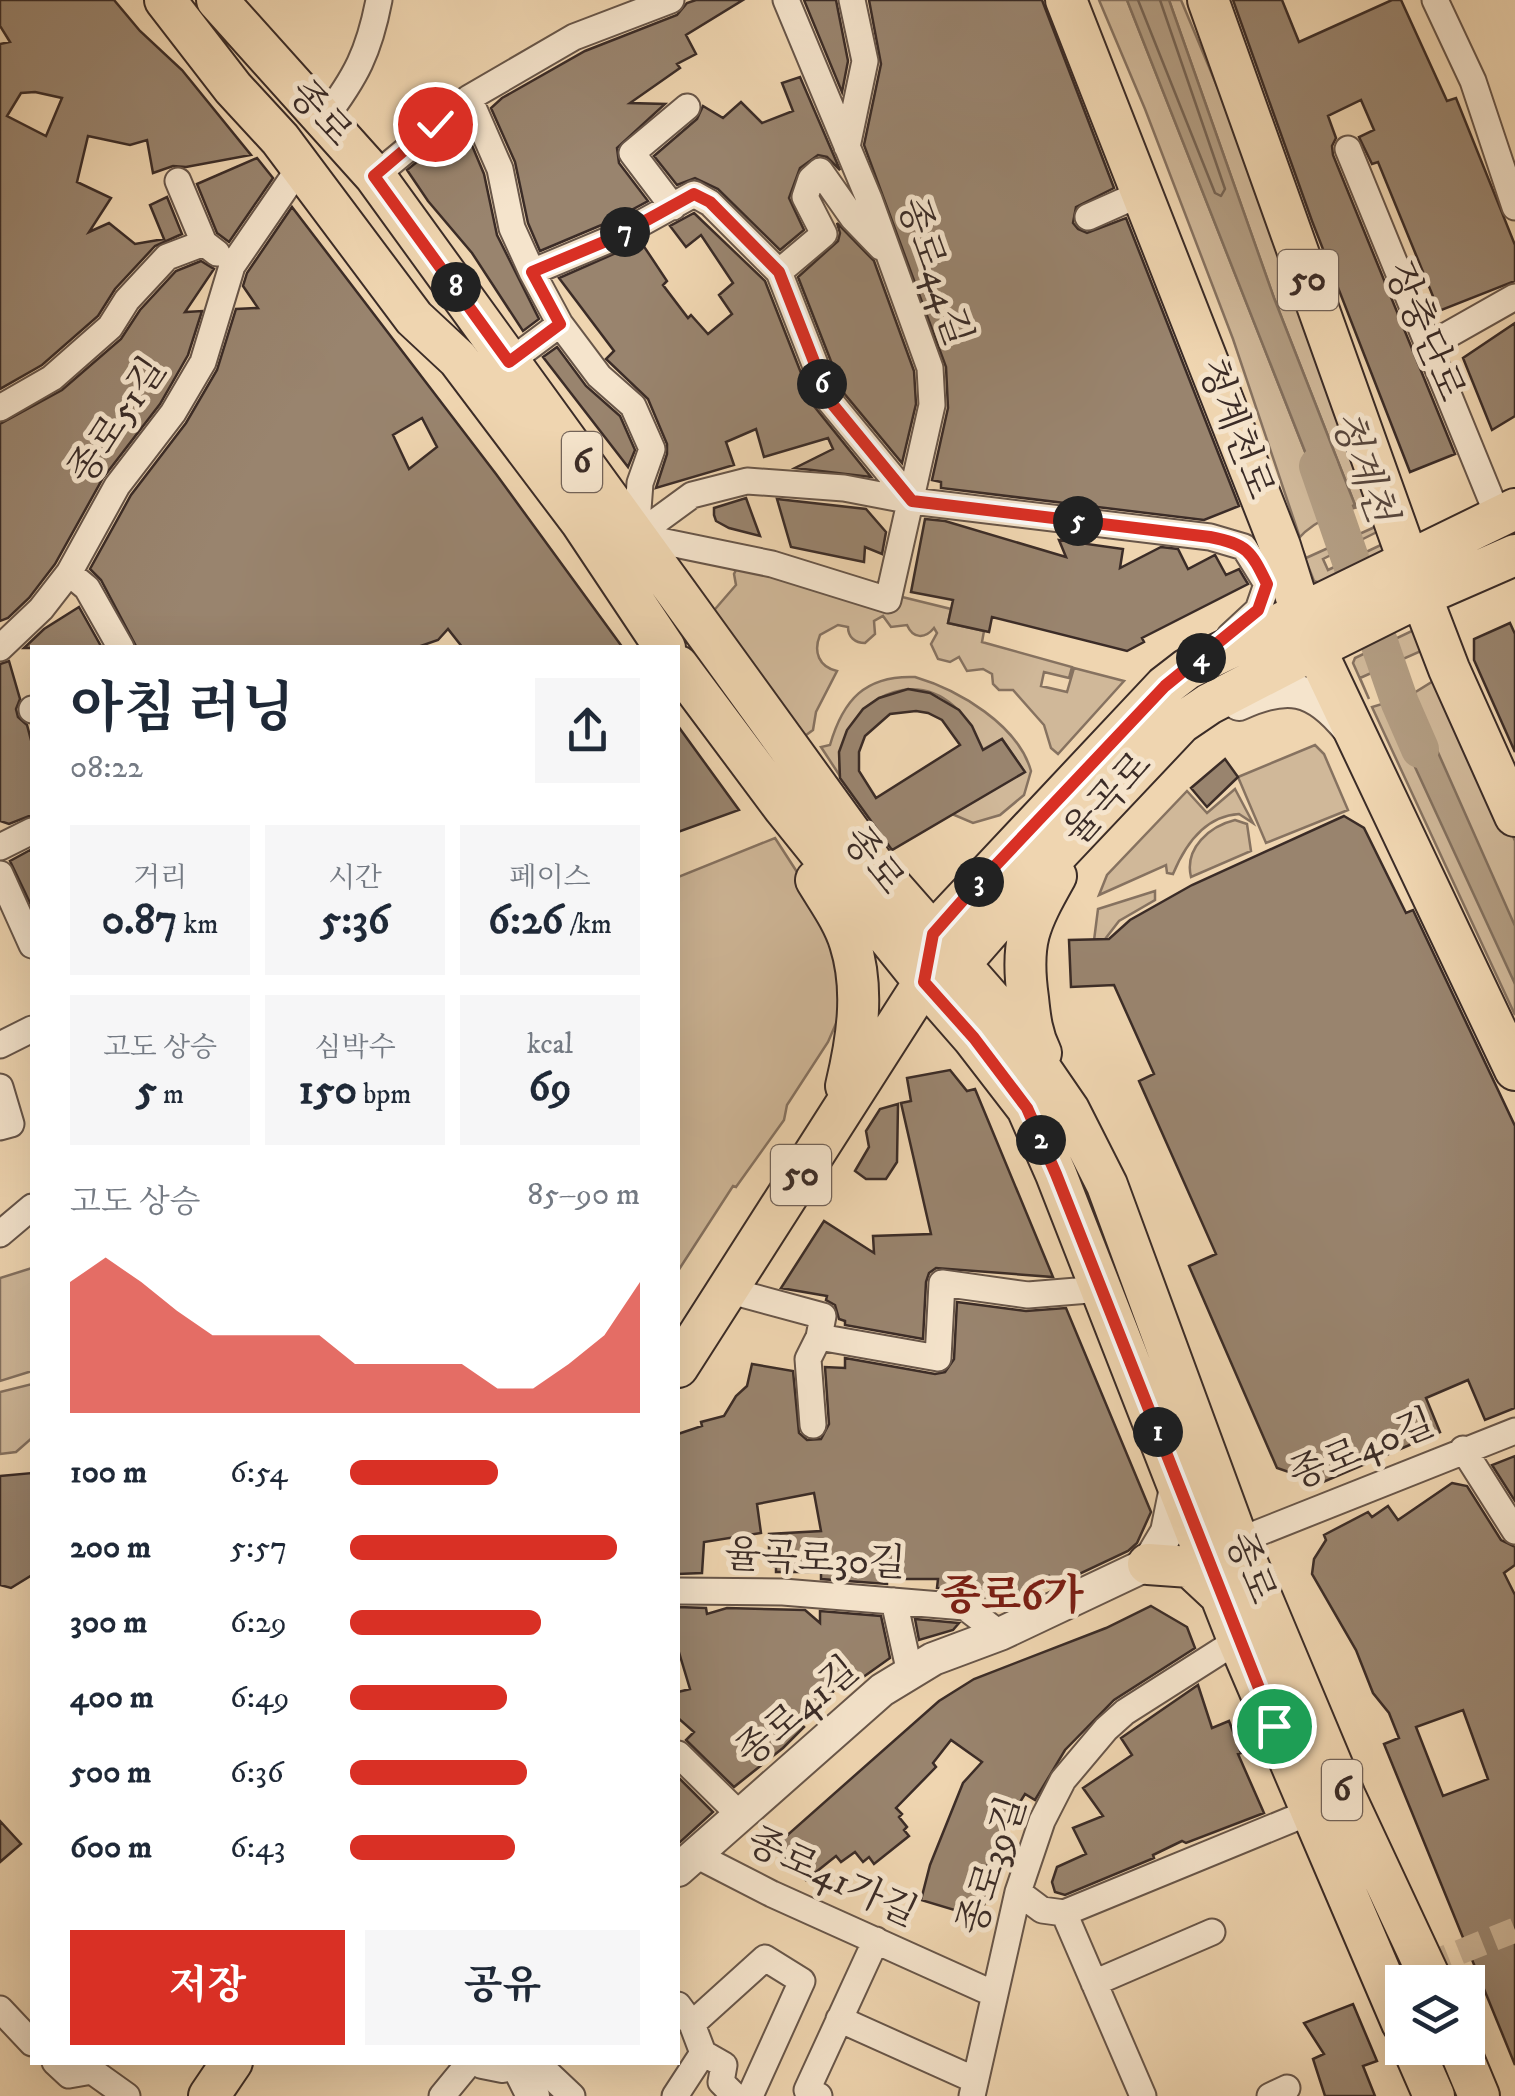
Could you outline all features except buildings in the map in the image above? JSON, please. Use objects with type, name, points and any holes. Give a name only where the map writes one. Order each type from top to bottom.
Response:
[{"type":"main road","name":"종로","points":[[165,0],[300,167],[414,318],[469,374],[581,522],[662,645]]},
{"type":"main road","name":"종로","points":[[218,0],[374,176],[879,872],[1001,1010],[1069,1110],[1107,1185],[1238,1541],[1345,1796],[1424,1965]]},
{"type":"main road","name":"청계천로","points":[[1066,0],[1280,546],[1309,630],[1515,1070]]},
{"type":"main road","name":"50","points":[[1208,0],[1416,577]]},
{"type":"main road","name":"장충단로","points":[[1309,630],[1416,577],[1507,513]]},
{"type":"main road","name":"장충단로","points":[[1416,577],[1507,558]]},
{"type":"main road","points":[[1449,668],[1448,651],[1460,616],[1507,558]]},
{"type":"main road","points":[[1416,577],[1449,668],[1515,816]]},
{"type":"main road","name":"율곡로","points":[[1097,794],[1165,686],[1187,669],[1309,630]]},
{"type":"main road","name":"율곡로","points":[[933,934],[999,890],[1097,794],[1180,724],[1309,630]]},
{"type":"main road","name":"종로","points":[[680,672],[784,808],[1027,1108],[1238,1640],[1385,1984]]},
{"type":"main road","points":[[879,872],[910,892],[942,890],[1097,794]]},
{"type":"main road","points":[[1069,1110],[1033,1037],[1023,948],[1035,914],[1097,794]]},
{"type":"main road","points":[[784,808],[800,852],[851,945],[858,1036],[840,1113]]},
{"type":"main road","name":"율곡로","points":[[924,982],[960,964],[999,890]]},
{"type":"main road","points":[[924,982],[933,934]]},
{"type":"main road","name":"50","points":[[680,1364],[924,982]]},
{"type":"main road","points":[[1148,1564],[1190,1567],[1220,1595]]},
{"type":"main road","points":[[209,2096],[230,2065]]},
{"type":"main road","points":[[1420,2065],[1434,2096]]},
{"type":"main road","points":[[1466,2065],[1479,2096]]},
{"type":"street","points":[[324,118],[347,88],[371,41],[379,0]]},
{"type":"street","points":[[374,176],[470,98],[637,6],[671,0]]},
{"type":"street","name":"종로44길","points":[[636,536],[772,564],[888,600],[932,405],[930,368],[847,147],[786,0]]},
{"type":"street","points":[[847,147],[866,61],[852,0]]},
{"type":"street","points":[[1435,0],[1506,153],[1515,207]]},
{"type":"street","points":[[470,98],[500,169],[512,228],[532,272],[560,324],[599,376],[633,406],[652,449],[640,483],[636,536]]},
{"type":"street","points":[[683,200],[632,153],[687,108]]},
{"type":"street","name":"장충단로","points":[[1348,150],[1430,345],[1507,513]]},
{"type":"street","name":"종로51길","points":[[0,648],[41,609],[70,573],[116,486],[173,413],[202,362],[232,266],[300,167]]},
{"type":"street","points":[[779,272],[824,234],[805,196],[811,179],[820,171],[853,218],[890,257]]},
{"type":"street","points":[[178,181],[204,242],[232,266]]},
{"type":"street","points":[[1088,217],[1142,193]]},
{"type":"street","points":[[532,272],[618,236],[683,200],[710,202],[779,272],[829,400],[912,501]]},
{"type":"street","points":[[0,408],[52,378],[110,327],[127,300],[168,257],[204,242]]},
{"type":"street","points":[[1430,345],[1515,297]]},
{"type":"street","points":[[509,362],[560,324]]},
{"type":"street","points":[[636,536],[692,495],[747,481],[844,488],[912,501],[1237,542],[1255,560],[1267,584]]},
{"type":"street","points":[[1187,669],[1258,610],[1280,562],[1280,546]]},
{"type":"street","points":[[70,573],[87,588],[119,645]]},
{"type":"street","points":[[1097,794],[1208,721],[1271,690],[1295,691],[1320,700],[1353,730]]},
{"type":"street","points":[[0,847],[30,832]]},
{"type":"street","points":[[0,874],[11,925],[30,943]]},
{"type":"street","points":[[0,1045],[30,1030]]},
{"type":"street","points":[[0,1087],[10,1124],[0,1127]]},
{"type":"street","points":[[0,1234],[30,1209]]},
{"type":"street","points":[[818,1338],[938,1358],[942,1283],[1028,1296],[1101,1289]]},
{"type":"street","points":[[727,1290],[823,1316],[808,1359],[813,1425]]},
{"type":"street","name":"종로40길","points":[[1238,1541],[1515,1431]]},
{"type":"street","points":[[1463,1449],[1515,1531]]},
{"type":"street","points":[[1148,1564],[1167,1532],[1176,1483]]},
{"type":"street","name":"종로41길","points":[[686,1862],[882,1690],[933,1659],[1000,1634],[1148,1564]]},
{"type":"street","name":"율곡로30길","points":[[680,1591],[783,1592],[965,1608],[1000,1634]]},
{"type":"street","name":"종로41길","points":[[894,1601],[910,1673]]},
{"type":"street","name":"종로39길","points":[[839,2019],[973,2088],[1018,1892],[1042,1821],[1056,1794],[1106,1728],[1238,1640]]},
{"type":"street","name":"종로41길","points":[[680,1756],[739,1814]]},
{"type":"street","points":[[1018,1892],[1042,1910],[1064,1912],[1310,1812]]},
{"type":"street","name":"종로41가길","points":[[686,1862],[772,1894],[994,1994]]},
{"type":"street","points":[[1064,1912],[1143,2096]]},
{"type":"street","points":[[1094,1983],[1212,1932]]},
{"type":"street","points":[[819,2096],[807,2090],[876,1940]]},
{"type":"street","points":[[735,2096],[721,2082],[724,2065],[703,2053],[685,2015],[765,1958],[802,1980],[750,2096]]},
{"type":"street","points":[[0,2009],[30,2041]]},
{"type":"street","points":[[675,2096],[703,2053]]},
{"type":"street","points":[[58,2065],[69,2074],[92,2071],[127,2096]]},
{"type":"street","points":[[442,2096],[468,2065]]},
{"type":"street","points":[[516,2065],[533,2096]]},
{"type":"street","points":[[539,2065],[572,2096]]},
{"type":"shaded area","points":[[1099,0],[1127,0],[1330,515],[1344,511],[1315,524],[1298,539],[1306,558],[1386,522],[1379,502],[1355,505],[1274,298],[1169,0],[1181,0],[1311,311],[1397,543],[1392,550],[1320,583],[1314,581],[1297,538],[1233,339]],"holes":[[[1379,531],[1383,544],[1328,570],[1323,559]]]},
{"type":"shaded area","points":[[738,566],[951,609],[948,623],[984,631],[982,642],[1072,667],[1069,678],[1044,672],[1041,686],[1067,692],[1074,668],[1124,681],[1058,754],[1051,748],[1044,725],[1013,690],[999,690],[993,684],[992,674],[983,669],[967,671],[959,657],[950,662],[938,659],[931,644],[937,633],[934,628],[919,636],[907,625],[891,627],[883,616],[874,621],[875,634],[865,643],[853,639],[848,627],[838,625],[820,635],[819,658],[837,671],[816,712],[813,730],[802,738],[710,615],[736,585],[734,574]]},
{"type":"shaded area","points":[[1418,628],[1425,629],[1433,648],[1360,678],[1369,699],[1353,663],[1355,658]]},
{"type":"shaded area","points":[[1444,674],[1515,841],[1515,1015],[1372,707],[1409,696]]},
{"type":"shaded area","points":[[915,677],[968,700],[985,712],[1024,754],[1031,771],[1024,795],[1000,815],[973,823],[952,814],[1024,771],[1002,739],[982,750],[962,714],[938,695],[917,689],[897,691],[861,713],[848,731],[841,753],[840,776],[821,747],[830,745],[842,715],[859,693],[882,680]]},
{"type":"shaded area","points":[[1315,745],[1324,754],[1348,810],[1266,843],[1238,777]]},
{"type":"shaded area","points":[[1235,789],[1253,823],[1239,814],[1216,820],[1190,843],[1173,874],[1167,873],[1166,865],[1099,895],[1107,875],[1187,791],[1207,813]]},
{"type":"shaded area","points":[[1235,820],[1247,824],[1251,851],[1191,877],[1191,857],[1201,840],[1217,827]]},
{"type":"shaded area","points":[[775,838],[841,940],[844,1005],[828,1042],[787,1105],[784,1120],[733,1186],[680,1268],[680,876]]},
{"type":"shaded area","points":[[1155,891],[1155,900],[1119,921],[1092,956],[1098,909]]},
{"type":"shaded area","points":[[30,1269],[30,1372],[0,1381],[0,1278]]},
{"type":"shaded area","points":[[30,1384],[30,1440],[16,1452],[0,1454],[0,1392]]},
{"type":"water","name":"청계천","points":[[1127,0],[1169,0],[1274,298],[1355,505],[1330,515]]},
{"type":"water","points":[[1413,696],[1515,926],[1515,984],[1397,728],[1390,705]]},
{"type":"waterway","name":"청계천","points":[[1318,466],[1400,703],[1420,749]]},
{"type":"tunnel","points":[[1428,1965],[1515,1930]]},
{"type":"district","name":"종로6가","points":[[1012,1597]]},
{"type":"route","points":[[435,124],[374,176],[509,362],[560,324],[532,272],[618,236],[694,194],[710,202],[779,272],[829,400],[912,501],[1210,537],[1237,542],[1255,560],[1267,584],[1258,610],[1165,686],[963,900],[933,934],[924,982],[974,1038],[1027,1108],[1274,1726]]}]
